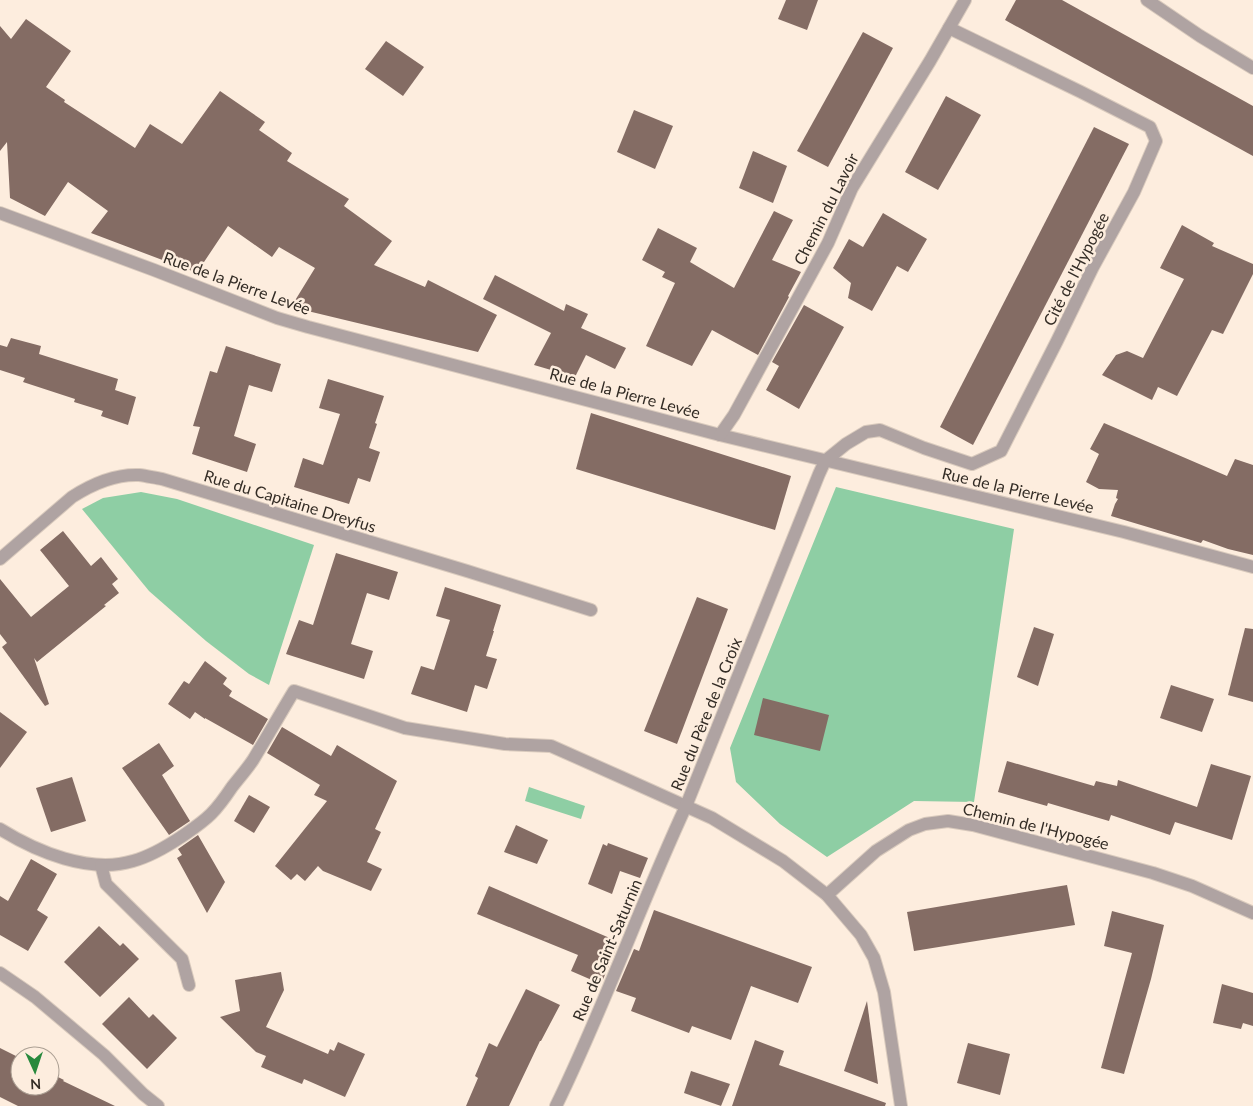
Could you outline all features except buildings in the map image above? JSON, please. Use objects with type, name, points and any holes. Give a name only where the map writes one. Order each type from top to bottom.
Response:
[{"type":"street","name":"Chemin du Lavoir","points":[[720,435],[734,415],[828,243],[852,188],[966,0]]},
{"type":"street","points":[[1147,0],[1200,36],[1253,68]]},
{"type":"street","name":"Cité de l'Hypogée","points":[[825,461],[846,444],[866,432],[880,430],[924,448],[972,464],[1001,451],[1093,267],[1134,192],[1156,141],[1150,127],[949,28]]},
{"type":"street","name":"Rue de la Pierre Levée","points":[[0,213],[277,318],[308,327],[720,435],[1124,532],[1253,567]]},
{"type":"street","name":"Rue du Père de la Croix","points":[[825,461],[686,806],[712,818],[782,861],[827,895],[861,935],[874,958],[884,992],[901,1106]]},
{"type":"street","name":"Rue du Capitaine Dreyfus","points":[[0,559],[78,493],[103,481],[120,476],[139,476],[172,482],[591,610]]},
{"type":"street","points":[[0,829],[40,850],[66,859],[95,865],[132,862],[162,849],[195,827],[220,804],[252,761],[294,691],[406,728],[505,744],[551,746],[686,806]]},
{"type":"street","name":"Rue de Saint-Saturnin","points":[[556,1106],[601,1009],[662,859],[686,806]]},
{"type":"street","name":"Chemin de l'Hypogée","points":[[827,895],[876,851],[892,840],[909,830],[925,824],[948,821],[973,825],[1154,873],[1192,886],[1253,913]]},
{"type":"street","points":[[101,865],[106,884],[182,959],[189,985]]},
{"type":"street","points":[[0,973],[35,997],[90,1043],[158,1106]]},
{"type":"green space","points":[[836,487],[1014,529],[974,802],[914,801],[827,857],[780,824],[736,782],[730,748]]},
{"type":"green space","points":[[141,492],[177,499],[314,545],[269,685],[249,674],[206,641],[149,591],[82,509],[103,498]]},
{"type":"green space","points":[[529,787],[585,806],[581,819],[525,801]]}]
